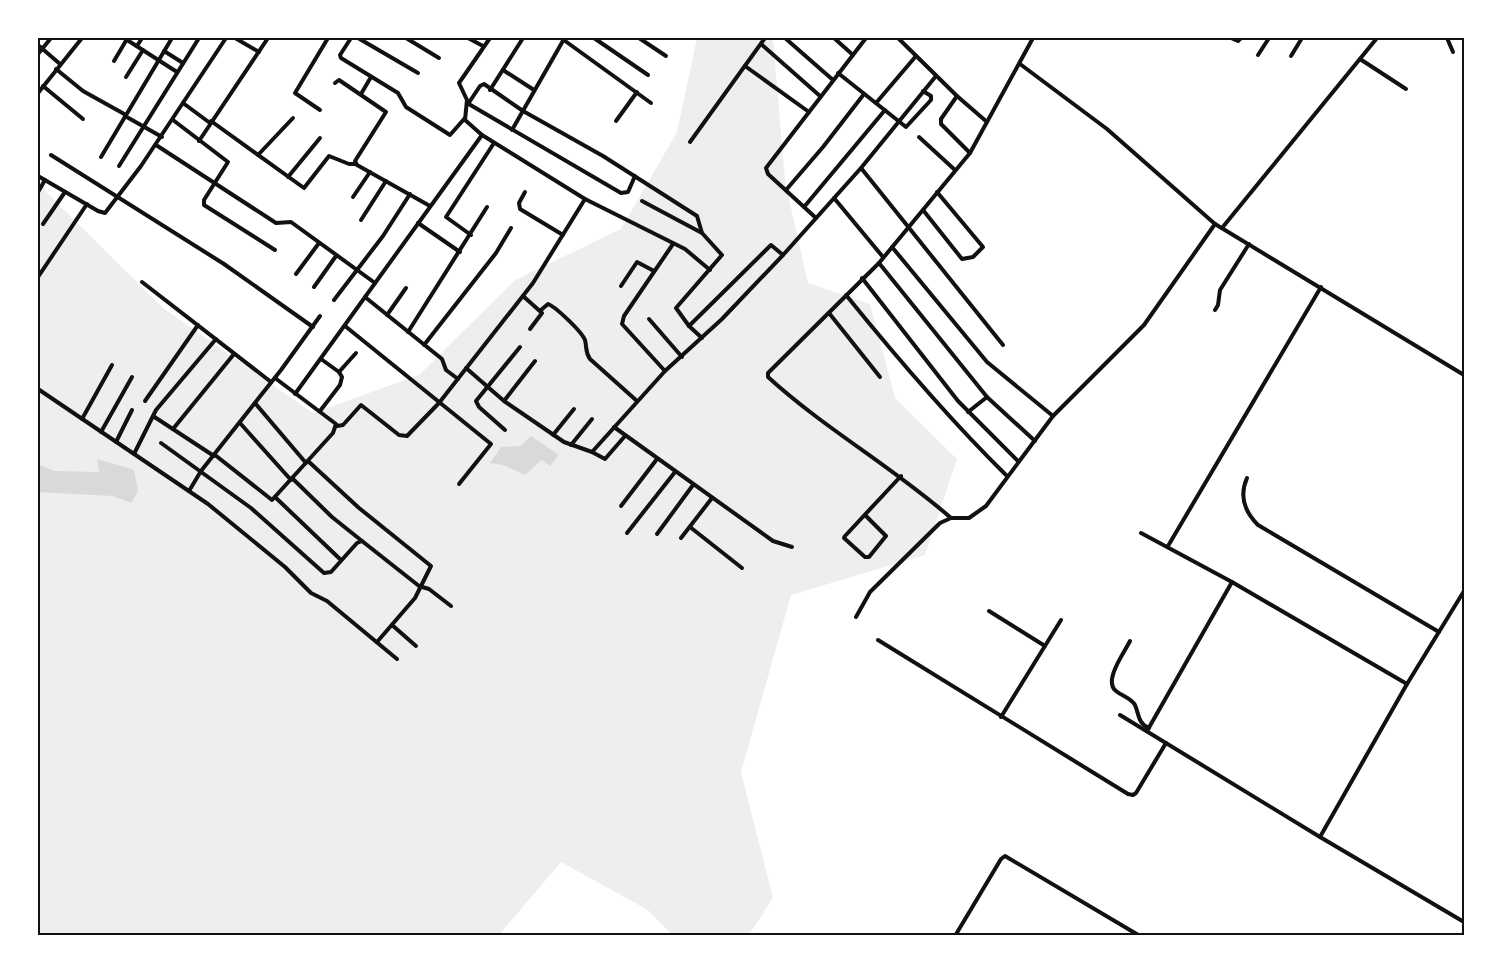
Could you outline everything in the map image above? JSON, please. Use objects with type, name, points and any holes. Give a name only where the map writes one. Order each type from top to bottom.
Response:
[{"type":"street","points":[[38,54],[51,38]]},
{"type":"street","points":[[38,93],[82,38]]},
{"type":"street","points":[[114,61],[126,38],[177,72]]},
{"type":"street","points":[[137,46],[142,38]]},
{"type":"street","points":[[101,157],[172,38]]},
{"type":"street","points":[[119,166],[198,38]]},
{"type":"street","points":[[38,176],[105,212],[156,145],[226,38]]},
{"type":"street","points":[[235,38],[259,52]]},
{"type":"street","points":[[199,141],[268,38]]},
{"type":"street","points":[[320,110],[295,93],[328,38]]},
{"type":"street","points":[[351,38],[340,56],[398,92],[405,106],[448,134],[464,118],[468,104],[481,85],[635,176],[698,216],[703,234]]},
{"type":"street","points":[[358,38],[418,73]]},
{"type":"street","points":[[406,38],[439,58]]},
{"type":"street","points":[[468,38],[483,46]]},
{"type":"street","points":[[490,38],[459,83],[468,104],[621,193],[628,192],[635,176]]},
{"type":"street","points":[[490,90],[523,38]]},
{"type":"street","points":[[512,130],[563,38],[652,103]]},
{"type":"street","points":[[594,38],[648,75]]},
{"type":"street","points":[[639,38],[666,56]]},
{"type":"street","points":[[690,142],[765,38]]},
{"type":"street","points":[[784,38],[833,80]]},
{"type":"street","points":[[834,38],[853,55]]},
{"type":"street","points":[[816,218],[766,172],[766,168],[866,38]]},
{"type":"street","points":[[898,38],[957,96],[987,122]]},
{"type":"street","points":[[951,518],[901,476],[791,398],[768,377],[768,370],[879,263],[910,228],[922,210],[970,153],[1033,38]]},
{"type":"street","points":[[1231,38],[1238,41],[1242,38]]},
{"type":"street","points":[[1258,55],[1269,38]]},
{"type":"street","points":[[1291,56],[1302,38]]},
{"type":"street","points":[[1222,228],[1377,38]]},
{"type":"street","points":[[1447,38],[1453,52]]},
{"type":"street","points":[[760,44],[820,96]]},
{"type":"street","points":[[38,45],[60,64]]},
{"type":"street","points":[[126,77],[143,50]]},
{"type":"street","points":[[164,51],[183,63]]},
{"type":"street","points":[[876,103],[916,56]]},
{"type":"street","points":[[1360,59],[1406,89]]},
{"type":"street","points":[[1020,64],[1107,129],[1215,224],[1464,375]]},
{"type":"street","points":[[745,66],[809,112]]},
{"type":"street","points":[[56,69],[83,91],[162,136]]},
{"type":"street","points":[[503,70],[534,90]]},
{"type":"street","points":[[838,73],[908,126],[931,100],[931,96],[923,91]]},
{"type":"street","points":[[592,452],[665,371],[702,338],[783,255],[861,168],[936,76]]},
{"type":"street","points":[[361,94],[371,77]]},
{"type":"street","points":[[335,82],[339,80],[386,112],[356,164]]},
{"type":"street","points":[[43,86],[83,119]]},
{"type":"street","points":[[616,121],[637,92]]},
{"type":"street","points":[[786,190],[823,148],[864,94]]},
{"type":"street","points":[[957,96],[941,119],[941,124],[970,153]]},
{"type":"street","points":[[183,103],[305,188],[329,156],[349,164],[356,164],[430,206]]},
{"type":"street","points":[[804,207],[885,110]]},
{"type":"street","points":[[258,155],[293,118]]},
{"type":"street","points":[[464,118],[482,135],[494,143],[585,198],[688,252],[710,270]]},
{"type":"street","points":[[173,120],[228,162],[216,184],[204,200],[204,205],[275,250]]},
{"type":"street","points":[[296,394],[482,135]]},
{"type":"street","points":[[919,137],[955,170]]},
{"type":"street","points":[[288,177],[320,138]]},
{"type":"street","points":[[471,235],[446,217],[494,143]]},
{"type":"street","points":[[156,145],[276,224],[291,222],[375,283]]},
{"type":"street","points":[[51,155],[224,264],[313,327]]},
{"type":"street","points":[[861,168],[1004,345]]},
{"type":"street","points":[[353,197],[370,172]]},
{"type":"street","points":[[38,192],[45,180]]},
{"type":"street","points":[[361,220],[386,181]]},
{"type":"street","points":[[43,224],[65,192]]},
{"type":"street","points":[[526,192],[520,203],[520,209],[563,235]]},
{"type":"street","points":[[922,210],[962,259],[973,257],[983,247],[938,192]]},
{"type":"street","points":[[334,300],[410,194]]},
{"type":"street","points":[[153,416],[214,455],[270,499],[275,497],[292,479],[337,426],[343,424],[361,405],[399,435],[405,437],[439,403],[523,296],[585,198]]},
{"type":"street","points":[[834,198],[883,257]]},
{"type":"street","points":[[642,201],[703,234],[722,254],[676,308],[689,326],[702,338]]},
{"type":"street","points":[[38,277],[87,204]]},
{"type":"street","points":[[408,332],[487,207]]},
{"type":"street","points":[[418,223],[460,252]]},
{"type":"street","points":[[856,617],[870,592],[940,523],[951,518],[969,518],[979,513],[1053,416],[1144,325],[1215,224]]},
{"type":"street","points":[[424,345],[496,253],[511,228]]},
{"type":"street","points":[[296,274],[319,243]]},
{"type":"street","points":[[665,371],[622,324],[624,316],[673,244]]},
{"type":"street","points":[[1214,310],[1218,304],[1220,290],[1248,244]]},
{"type":"street","points":[[689,326],[771,245],[783,255]]},
{"type":"street","points":[[892,247],[987,362],[1053,416]]},
{"type":"street","points":[[314,287],[336,256]]},
{"type":"street","points":[[621,286],[637,262],[654,271]]},
{"type":"street","points":[[879,263],[987,397],[1035,441]]},
{"type":"street","points":[[862,278],[968,412],[1018,461]]},
{"type":"street","points":[[142,282],[271,382]]},
{"type":"street","points":[[1168,546],[1321,287]]},
{"type":"street","points":[[387,315],[406,288]]},
{"type":"street","points":[[846,294],[931,397],[963,433],[1007,476]]},
{"type":"street","points":[[523,296],[541,310],[542,315],[530,329]]},
{"type":"street","points":[[365,297],[442,359],[446,370],[458,380]]},
{"type":"street","points":[[541,310],[548,304],[556,308],[584,339],[586,354],[590,359],[637,401]]},
{"type":"street","points":[[829,313],[880,377]]},
{"type":"street","points":[[189,491],[201,471],[275,378],[320,316]]},
{"type":"street","points":[[649,319],[682,357]]},
{"type":"street","points":[[145,401],[198,326]]},
{"type":"street","points":[[345,326],[491,445],[459,484]]},
{"type":"street","points":[[134,454],[147,432],[153,416],[216,339]]},
{"type":"street","points":[[505,430],[476,404],[486,386],[520,347]]},
{"type":"street","points":[[339,372],[356,353]]},
{"type":"street","points":[[173,429],[234,354]]},
{"type":"street","points":[[320,412],[340,385],[342,377],[339,372],[321,359]]},
{"type":"street","points":[[504,401],[535,361]]},
{"type":"street","points":[[82,419],[112,365]]},
{"type":"street","points":[[466,368],[504,401],[553,434],[571,445],[592,452],[604,460],[625,436]]},
{"type":"street","points":[[101,432],[132,377]]},
{"type":"street","points":[[275,378],[337,426]]},
{"type":"street","points":[[38,389],[189,491],[285,567],[311,593],[327,601],[397,658]]},
{"type":"street","points":[[968,412],[987,397]]},
{"type":"street","points":[[254,404],[307,462],[359,508],[431,566],[422,587],[377,642]]},
{"type":"street","points":[[553,434],[574,409]]},
{"type":"street","points":[[116,442],[132,410]]},
{"type":"street","points":[[571,445],[592,419]]},
{"type":"street","points":[[240,423],[292,479],[362,542],[422,587],[429,589],[452,606]]},
{"type":"street","points":[[614,427],[773,541],[792,547]]},
{"type":"street","points":[[161,443],[251,508],[324,573],[331,572],[357,543],[362,542]]},
{"type":"street","points":[[621,506],[657,459]]},
{"type":"street","points":[[627,533],[675,472]]},
{"type":"street","points":[[865,515],[886,536],[869,557],[865,557],[844,538],[865,515],[901,476]]},
{"type":"street","points":[[1247,478],[1242,498],[1250,516],[1258,525],[1439,632]]},
{"type":"street","points":[[657,534],[694,485]]},
{"type":"street","points":[[275,497],[341,560]]},
{"type":"street","points":[[681,538],[712,498]]},
{"type":"street","points":[[690,527],[742,568]]},
{"type":"street","points":[[1141,533],[1232,582],[1407,684]]},
{"type":"street","points":[[1148,729],[1232,582]]},
{"type":"street","points":[[1320,837],[1407,684],[1464,591]]},
{"type":"street","points":[[989,611],[1045,646]]},
{"type":"street","points":[[1001,717],[1061,620]]},
{"type":"street","points":[[392,626],[416,646]]},
{"type":"street","points":[[878,640],[1001,717],[1132,795],[1136,793],[1166,743]]},
{"type":"street","points":[[1130,642],[1112,676],[1111,685],[1117,692],[1133,702],[1142,723],[1148,729],[1166,743],[1464,922]]},
{"type":"street","points":[[1120,715],[1148,729]]},
{"type":"street","points":[[955,936],[1001,859],[1005,856],[1140,936]]},
{"type":"street","points":[[1464,868],[1464,879]]},
{"type":"shaded area","points":[[697,38],[773,38],[785,181],[808,283],[870,304],[895,398],[957,459],[925,555],[791,595],[741,772],[773,898],[749,935],[672,935],[648,910],[561,862],[499,935],[38,935],[38,172],[46,192],[163,308],[313,413],[419,375],[515,280],[621,229],[677,132]]},
{"type":"shaded area","points":[[531,436],[559,455],[550,466],[542,460],[525,475],[503,465],[490,463],[501,447],[520,446]]},
{"type":"shaded area","points":[[97,459],[134,470],[138,491],[131,503],[113,496],[38,492],[38,464],[54,471],[99,472]]}]
